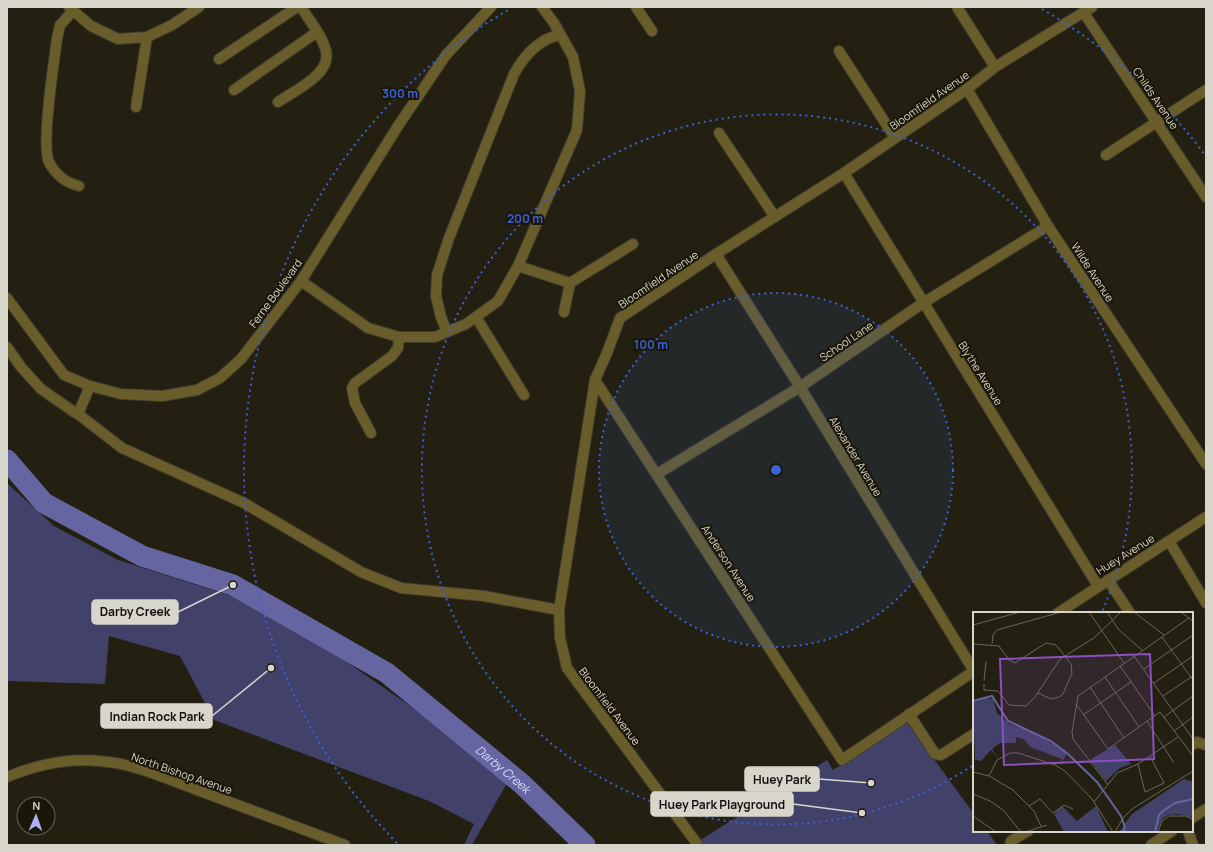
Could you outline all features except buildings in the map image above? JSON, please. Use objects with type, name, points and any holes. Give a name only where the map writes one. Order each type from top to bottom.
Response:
[{"type":"street","points":[[79,186],[68,183],[55,172],[48,161],[46,136],[56,39],[60,25],[71,9],[91,26],[118,39],[147,37],[172,25],[199,7]]},
{"type":"street","points":[[219,59],[297,7]]},
{"type":"street","points":[[278,102],[320,73],[324,68],[326,51],[317,32],[301,7]]},
{"type":"street","name":"Ferne Boulevard","points":[[7,298],[64,375],[90,386],[121,394],[162,396],[197,390],[220,378],[241,359],[301,281],[398,126],[446,55],[491,7]]},
{"type":"street","points":[[301,281],[368,328],[399,337],[435,337],[466,324],[498,301],[518,266],[577,130],[580,91],[573,57],[542,7]]},
{"type":"street","points":[[636,7],[652,31]]},
{"type":"street","points":[[957,7],[995,67]]},
{"type":"street","name":"Bloomfield Avenue","points":[[698,845],[567,668],[560,638],[559,610],[595,380],[620,318],[716,254],[844,173],[967,89],[995,67],[1088,10]]},
{"type":"street","name":"Childs Avenue","points":[[1088,10],[1157,122],[1206,197]]},
{"type":"street","points":[[234,90],[317,32]]},
{"type":"street","points":[[447,332],[441,317],[436,296],[437,275],[448,238],[514,74],[522,60],[536,46],[551,36],[560,35]]},
{"type":"street","points":[[136,107],[147,37]]},
{"type":"street","points":[[839,51],[896,138]]},
{"type":"street","name":"Wilde Avenue","points":[[967,89],[1048,226],[1206,464]]},
{"type":"street","points":[[1106,155],[1206,90]]},
{"type":"street","points":[[719,133],[775,217]]},
{"type":"street","name":"Blythe Avenue","points":[[844,173],[1098,586]]},
{"type":"street","name":"School Lane","points":[[657,474],[800,387],[923,303],[1048,226]]},
{"type":"street","points":[[564,312],[570,283],[634,244]]},
{"type":"street","name":"Alexander Avenue","points":[[716,254],[800,387],[973,669]]},
{"type":"street","points":[[518,266],[570,283]]},
{"type":"street","points":[[476,317],[524,395]]},
{"type":"street","points":[[371,433],[355,403],[352,388],[355,383],[392,356],[398,348],[399,337]]},
{"type":"street","points":[[7,347],[21,367],[41,389],[78,414],[122,448],[244,503],[361,572],[401,588],[484,596],[559,610]]},
{"type":"street","name":"Anderson Avenue","points":[[595,380],[842,760],[909,714]]},
{"type":"street","points":[[78,414],[90,386]]},
{"type":"street","name":"Huey Avenue","points":[[1059,612],[1206,517]]},
{"type":"street","points":[[1169,541],[1206,603]]},
{"type":"street","points":[[1108,580],[1129,612]]},
{"type":"street","points":[[973,672],[909,714],[935,754],[942,755],[973,735]]},
{"type":"street","points":[[1193,744],[1197,742],[1206,745]]},
{"type":"street","name":"North Bishop Avenue","points":[[7,777],[29,768],[52,763],[99,761],[123,765],[160,776],[345,845]]},
{"type":"street","points":[[1193,817],[1206,809]]},
{"type":"street","points":[[1010,845],[1012,841],[1026,832]]},
{"type":"street","points":[[1151,845],[1170,832]]},
{"type":"street","points":[[1164,845],[1171,832]]},
{"type":"street","points":[[1188,832],[1193,845]]},
{"type":"shaded area","points":[[7,483],[54,526],[118,560],[269,608],[511,776],[472,845],[464,845],[474,824],[429,801],[214,720],[180,656],[109,636],[105,684],[7,681]]},
{"type":"shaded area","points":[[907,722],[973,813],[973,832],[988,832],[997,845],[701,845],[699,841],[827,760],[833,770]]},
{"type":"waterway","name":"Darby Creek","points":[[7,460],[44,503],[142,556],[233,585],[387,673],[522,784],[585,845]]},
{"type":"place","name":"Darby Creek","points":[[233,585]]},
{"type":"place","name":"Indian Rock Park","points":[[271,668]]},
{"type":"place","name":"Huey Park","points":[[871,783]]},
{"type":"place","name":"Huey Park Playground","points":[[862,813]]}]
